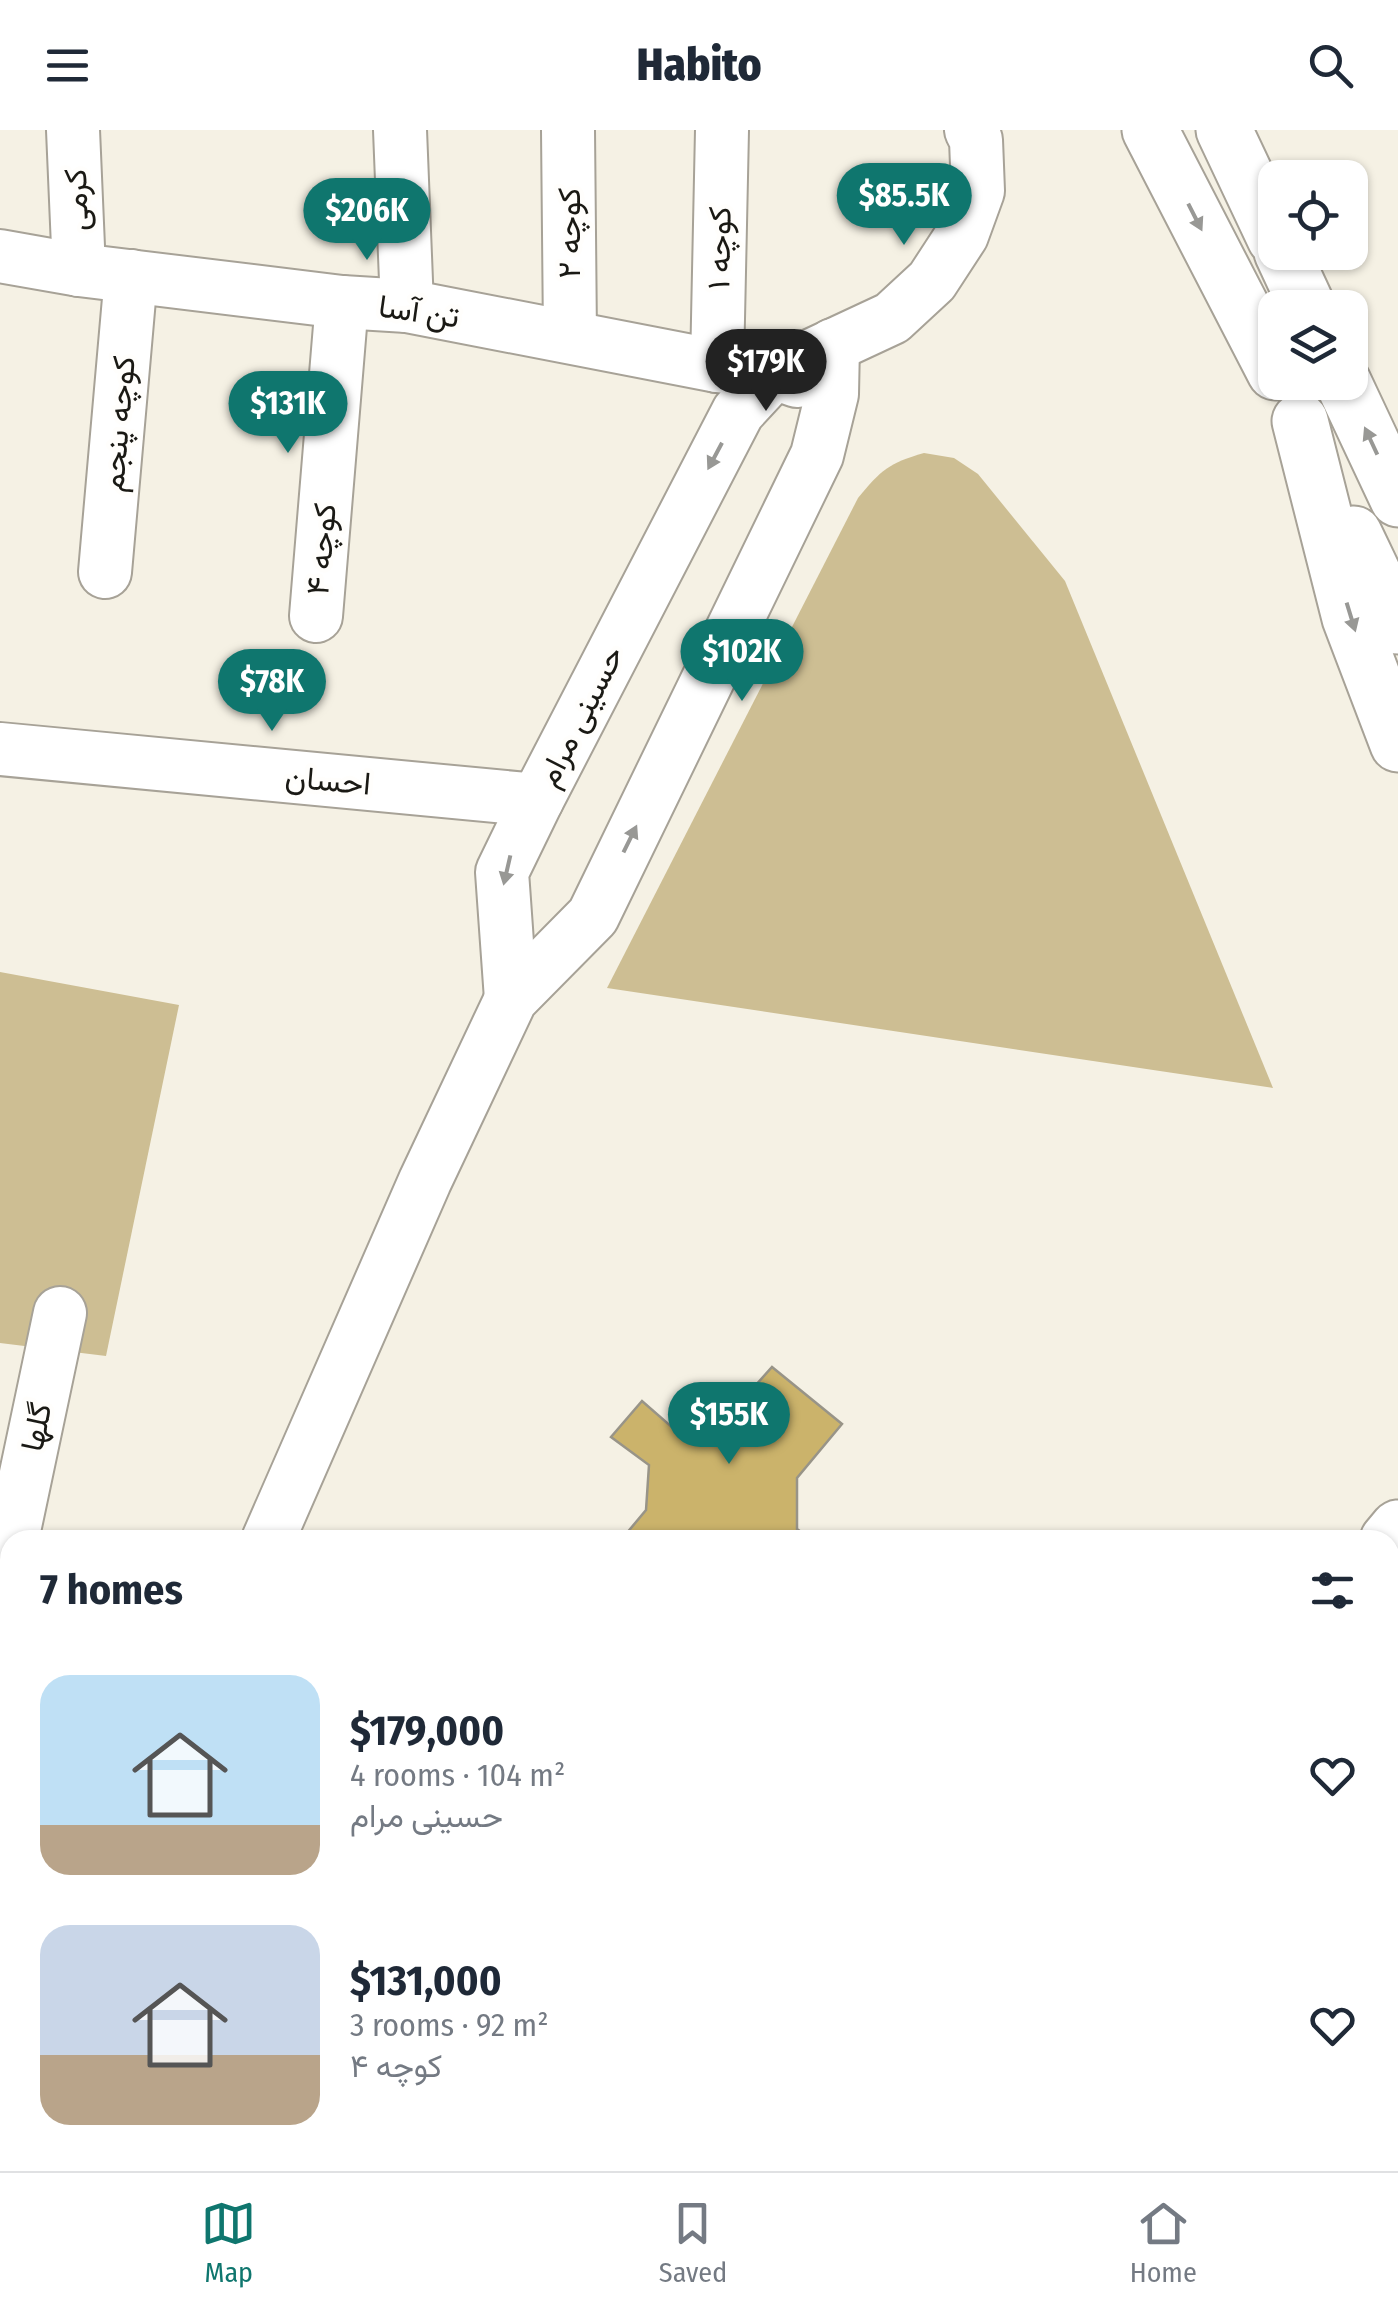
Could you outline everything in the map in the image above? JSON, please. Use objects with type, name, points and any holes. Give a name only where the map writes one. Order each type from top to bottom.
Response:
[{"type":"main road","points":[[1150,130],[1258,339]]},
{"type":"main road","points":[[1224,130],[1258,202]]},
{"type":"main road","points":[[1351,400],[1398,499]]},
{"type":"main road","points":[[1290,402],[1398,626]]},
{"type":"main road","points":[[1290,402],[1350,618],[1398,744]]},
{"type":"street","name":"کرمی","points":[[73,130],[79,270]]},
{"type":"street","points":[[400,130],[406,306]]},
{"type":"street","name":"کوچه ۲","points":[[568,130],[570,336]]},
{"type":"street","name":"کوچه ۱","points":[[716,366],[722,130]]},
{"type":"street","points":[[833,370],[932,281],[962,235],[978,191],[976,140],[971,130]]},
{"type":"street","name":"تن آسا","points":[[0,256],[79,270],[342,302],[406,306],[716,366],[774,373]]},
{"type":"street","name":"کوچه پنجم","points":[[105,572],[131,276]]},
{"type":"street","name":"کوچه ۴","points":[[316,616],[342,302]]},
{"type":"street","name":"حسینی مرام","points":[[272,1530],[425,1181],[511,999],[592,916],[817,455],[833,370],[774,373],[738,412],[536,800],[502,872],[511,999]]},
{"type":"street","name":"احسان","points":[[0,749],[536,800]]},
{"type":"street","name":"گلها","points":[[14,1530],[60,1314]]},
{"type":"shaded area","points":[[924,453],[954,458],[978,474],[1065,581],[1273,1088],[607,988],[858,498],[886,469]]},
{"type":"shaded area","points":[[0,972],[179,1005],[106,1356],[0,1343]]},
{"type":"building","points":[[772,1367],[842,1424],[797,1478],[798,1530],[629,1530],[646,1510],[649,1465],[611,1437],[642,1401],[674,1429],[722,1423]]}]
